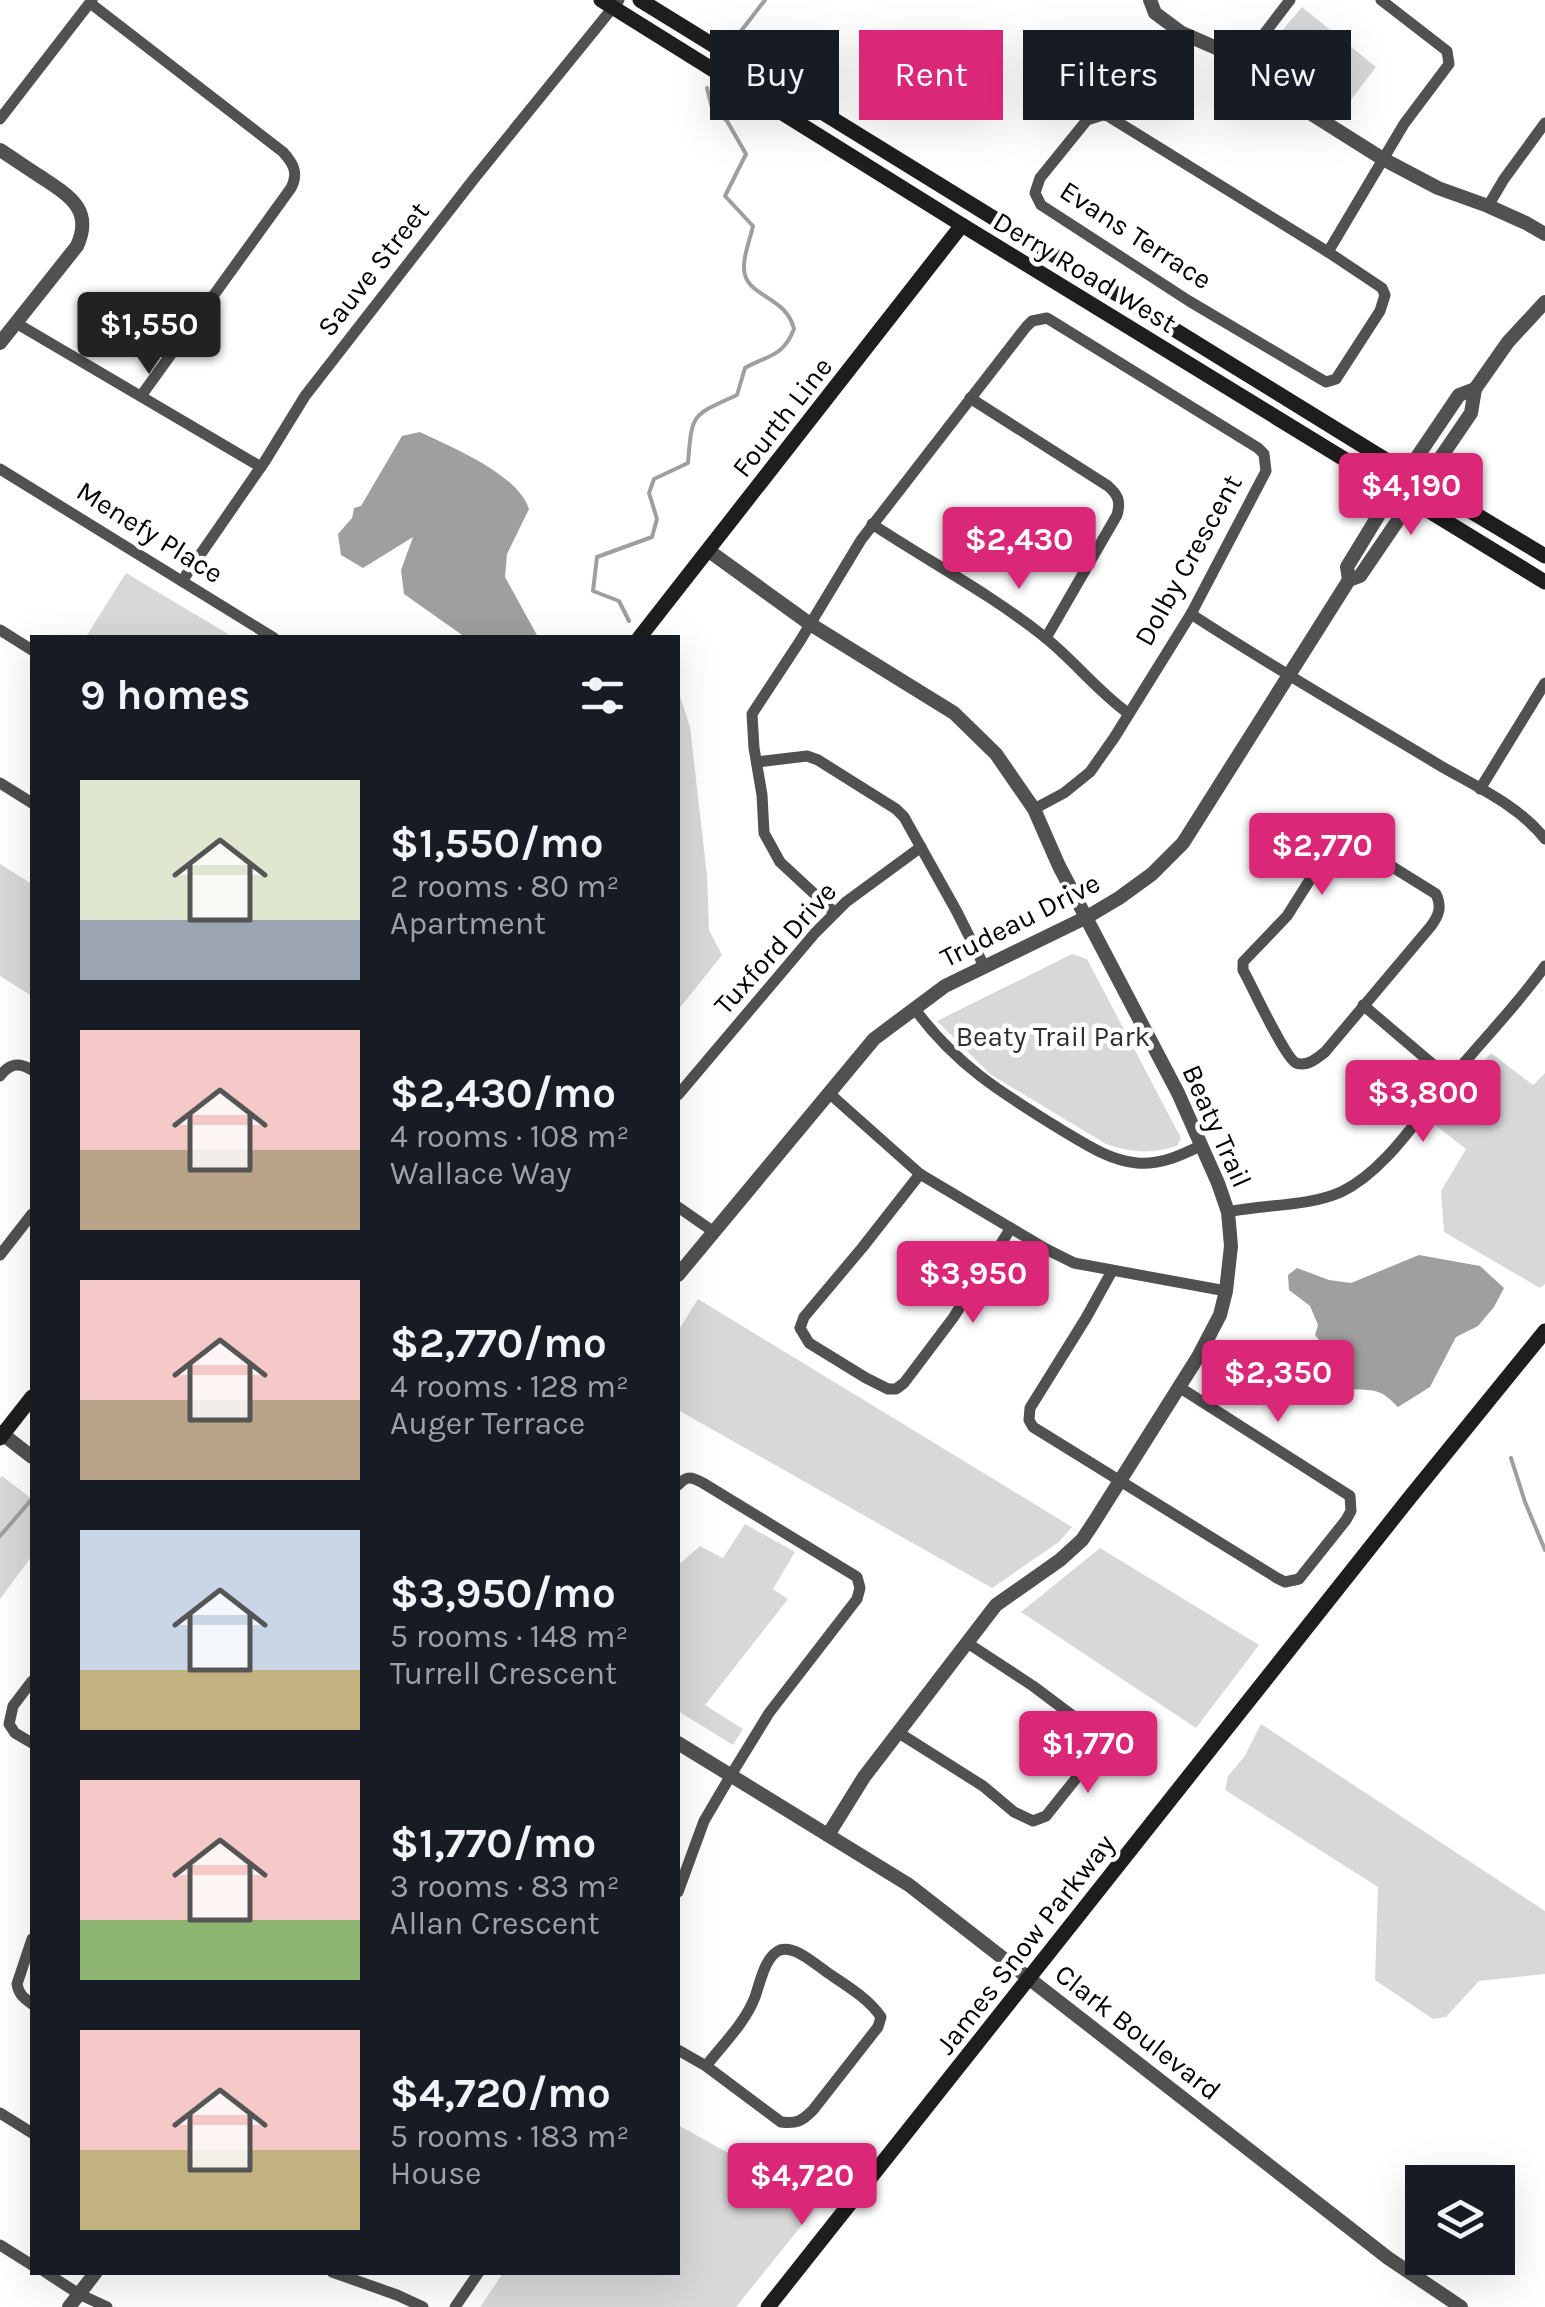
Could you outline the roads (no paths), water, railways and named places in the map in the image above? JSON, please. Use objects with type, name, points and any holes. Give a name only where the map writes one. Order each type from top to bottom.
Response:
[{"type":"main road","name":"Derry Road West","points":[[640,0],[1545,556]]},
{"type":"main road","name":"Derry Road West","points":[[611,3],[962,226],[1545,582]]},
{"type":"main road","name":"Fourth Line","points":[[641,635],[962,226]]},
{"type":"main road","name":"James Snow Parkway","points":[[768,2307],[1545,1330]]},
{"type":"main road","points":[[1,1435],[30,1399]]},
{"type":"street","points":[[1267,30],[1290,0]]},
{"type":"street","points":[[1328,252],[1404,124],[1446,71],[1450,58],[1448,52],[1381,0]]},
{"type":"street","points":[[1150,1],[1155,13],[1182,33],[1214,47]]},
{"type":"street","points":[[0,119],[91,2],[293,162],[291,188],[140,396]]},
{"type":"street","name":"Sauve Street","points":[[182,581],[306,396],[611,3]]},
{"type":"street","name":"Evans Terrace","points":[[1108,116],[1328,252],[1374,282],[1385,295],[1384,304],[1341,374],[1331,382],[1189,301],[1047,211],[1037,200],[1036,185],[1087,120],[1108,116]]},
{"type":"street","points":[[1321,120],[1438,188],[1488,206],[1545,234]]},
{"type":"street","points":[[1488,206],[1545,123]]},
{"type":"street","points":[[0,150],[70,196],[83,223],[78,246],[0,343]]},
{"type":"street","name":"Trudeau Drive","points":[[1348,580],[1360,576],[1471,413],[1476,389],[1508,342],[1545,302]]},
{"type":"street","name":"Dolby Crescent","points":[[835,912],[770,848],[764,833],[752,714],[872,524],[1032,321],[1046,318],[1258,448],[1264,454],[1266,471],[1192,614],[1114,738],[1090,772],[1064,793],[1034,809]]},
{"type":"street","points":[[16,323],[260,466]]},
{"type":"street","name":"Trudeau Drive","points":[[680,1273],[874,1039],[945,986],[1119,898],[1152,874],[1183,843],[1348,580],[1347,567],[1394,491],[1459,394],[1476,389]]},
{"type":"street","points":[[970,398],[1108,486],[1119,500],[1117,514],[1046,638]]},
{"type":"street","name":"Menefy Place","points":[[0,469],[269,635]]},
{"type":"street","points":[[872,524],[1014,614],[1128,713]]},
{"type":"street","name":"Beaty Trail","points":[[709,551],[810,624],[954,713],[996,754],[1034,809],[1202,1144],[1228,1212],[1232,1246],[1220,1316],[1210,1336],[1082,1540],[996,1606],[864,1777],[828,1835]]},
{"type":"street","points":[[1192,614],[1480,788],[1525,818],[1545,839]]},
{"type":"street","points":[[0,630],[30,649]]},
{"type":"street","points":[[1480,788],[1545,683]]},
{"type":"street","points":[[756,762],[807,756],[818,760],[904,816],[984,966]]},
{"type":"street","points":[[0,783],[30,802]]},
{"type":"street","points":[[1342,839],[1428,888],[1440,903],[1436,920],[1363,1005],[1325,1052],[1312,1062],[1296,1063],[1283,1046],[1244,970],[1246,956],[1287,916],[1323,858],[1336,840],[1342,839]]},
{"type":"street","name":"Tuxford Drive","points":[[680,1093],[835,912],[921,848]]},
{"type":"street","points":[[1228,1212],[1314,1200],[1353,1185],[1379,1164],[1545,966]]},
{"type":"street","points":[[1363,1005],[1450,1080]]},
{"type":"street","points":[[914,1008],[946,1048],[990,1086],[1097,1150],[1126,1161],[1150,1163],[1182,1155],[1202,1144]]},
{"type":"street","points":[[0,1076],[14,1064],[30,1069]]},
{"type":"street","points":[[830,1094],[920,1174],[1074,1263],[1226,1291]]},
{"type":"street","points":[[920,1174],[804,1317],[800,1328],[809,1343],[866,1378],[888,1389],[904,1383],[953,1318],[1010,1228]]},
{"type":"street","points":[[680,1208],[714,1232]]},
{"type":"street","points":[[0,1254],[30,1216]]},
{"type":"street","points":[[1112,1271],[1028,1414],[1033,1427],[1285,1582],[1299,1579],[1346,1520],[1351,1511],[1350,1496],[1179,1387]]},
{"type":"street","points":[[1,1435],[30,1457]]},
{"type":"street","points":[[680,1483],[686,1477],[695,1478],[860,1582],[856,1599],[770,1713],[704,1821],[680,1887]]},
{"type":"street","points":[[899,1733],[1033,1821],[1046,1816],[1094,1756],[1096,1738],[1092,1731],[969,1644]]},
{"type":"street","points":[[30,1684],[13,1706],[8,1724],[30,1743]]},
{"type":"street","name":"Clark Boulevard","points":[[680,1744],[908,1886],[1388,2258],[1461,2307]]},
{"type":"street","points":[[30,1945],[17,1984],[22,1998],[30,2003]]},
{"type":"street","points":[[680,2051],[782,2122],[797,2123],[813,2110],[878,2027],[881,2017],[840,1980],[798,1953],[784,1949],[776,1952],[767,1966],[745,2018],[706,2066]]},
{"type":"street","points":[[0,2113],[30,2132]]},
{"type":"street","points":[[0,2245],[30,2264]]},
{"type":"street","points":[[50,2275],[107,2307]]},
{"type":"street","points":[[68,2307],[94,2275]]},
{"type":"street","points":[[340,2275],[423,2307]]},
{"type":"street","points":[[455,2307],[477,2275]]},
{"type":"waterway","points":[[742,30],[765,0]]},
{"type":"waterway","points":[[629,621],[619,601],[593,591],[597,557],[652,537],[657,519],[649,493],[654,479],[688,463],[697,418],[710,407],[737,395],[745,368],[780,350],[794,329],[784,311],[754,288],[745,275],[753,226],[725,196],[746,154],[727,121],[712,108],[707,88]]},
{"type":"waterway","points":[[1511,1458],[1545,1550]]},
{"type":"waterway","points":[[0,1536],[30,1501]]},
{"type":"park label","name":"Beaty Trail Park","points":[[1053,1036]]}]
